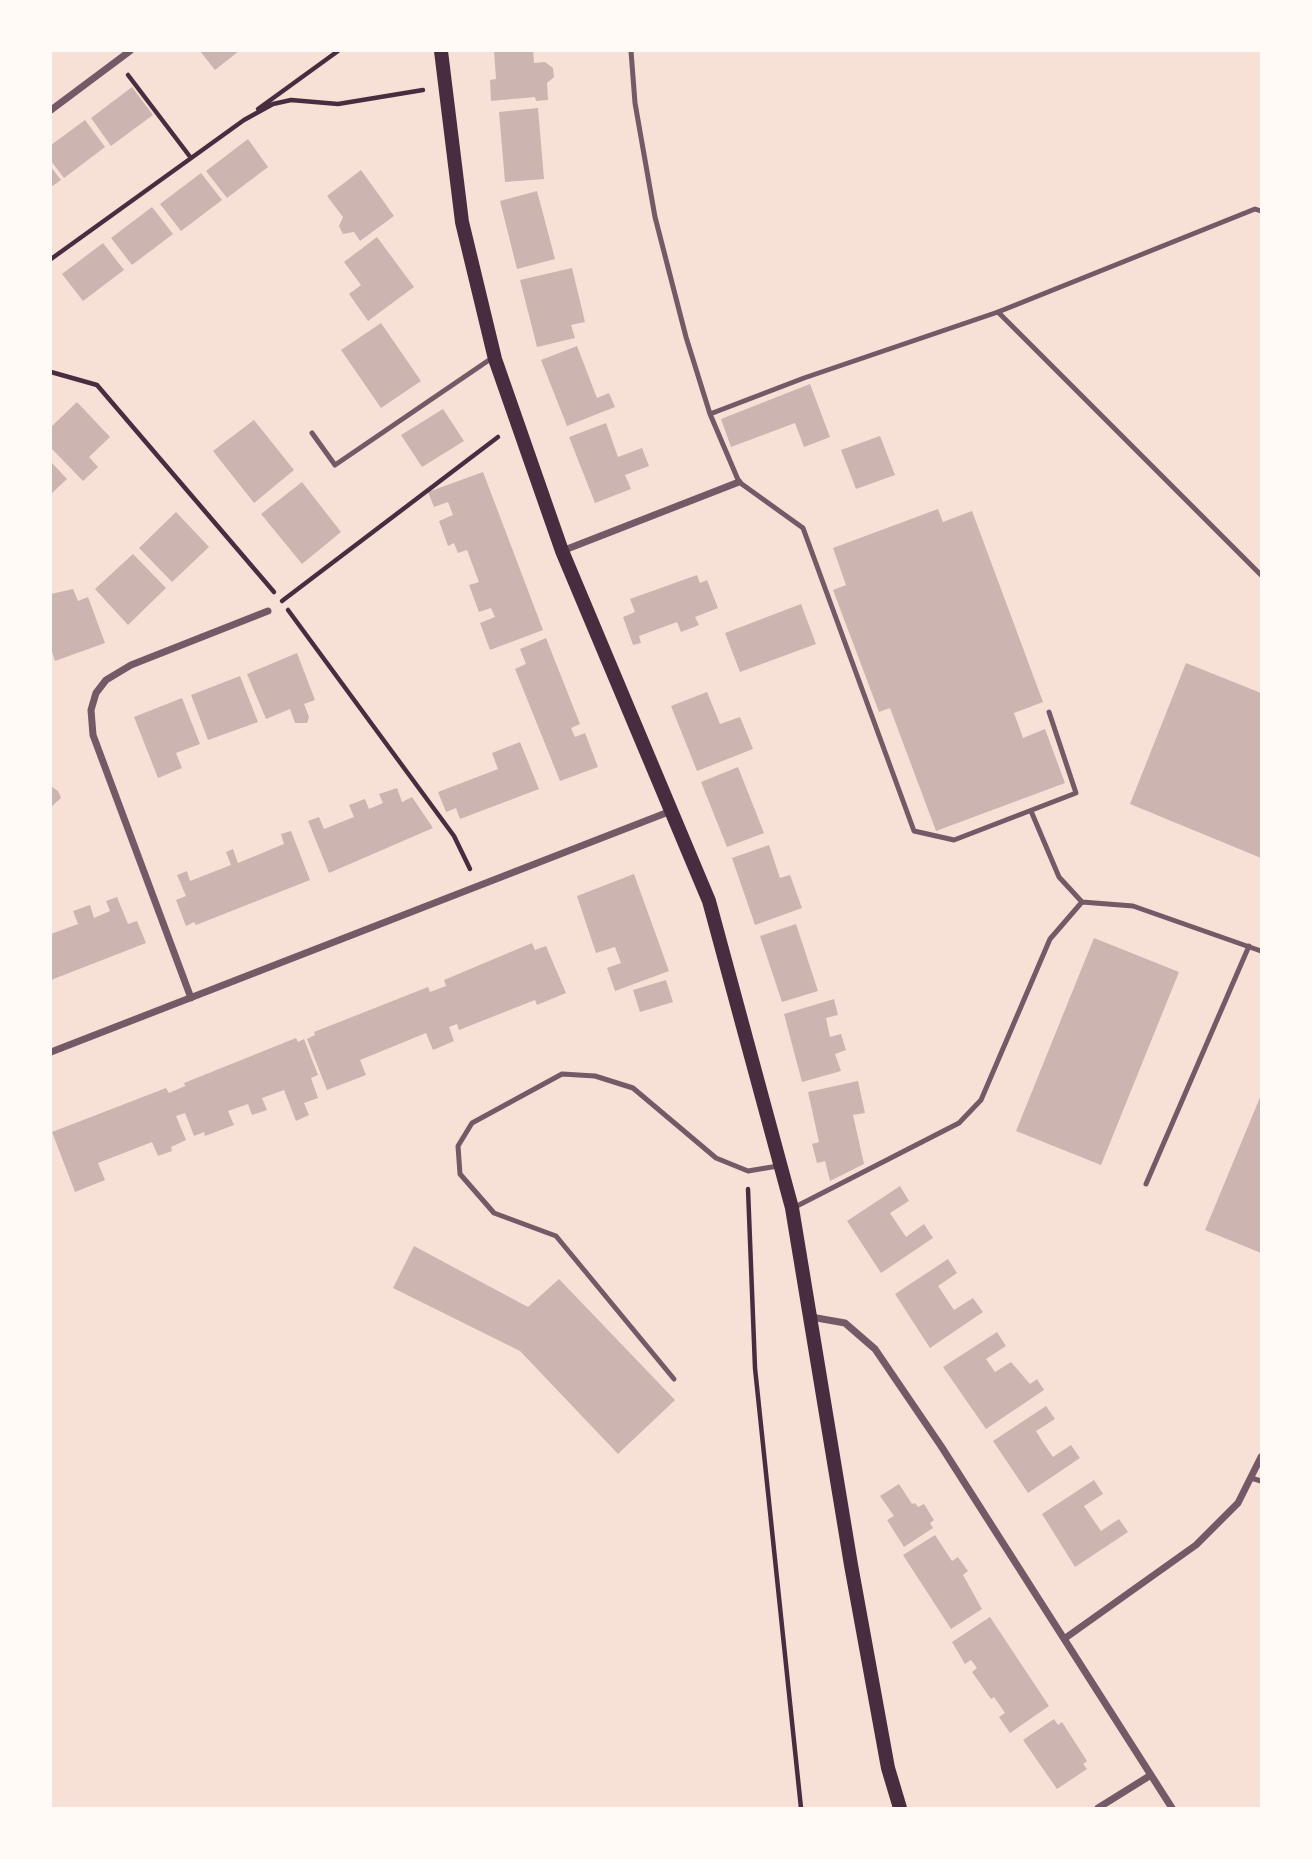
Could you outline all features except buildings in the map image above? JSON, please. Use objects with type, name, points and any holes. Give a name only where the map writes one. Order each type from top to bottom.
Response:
[{"type":"main road","points":[[441,51],[462,222],[515,424],[562,551],[709,901],[792,1208],[888,1768],[900,1808]]},
{"type":"street","points":[[51,110],[130,51]]},
{"type":"street","points":[[562,551],[739,482]]},
{"type":"street","points":[[191,998],[93,735],[91,710],[96,693],[106,680],[131,665],[268,611]]},
{"type":"street","points":[[51,1052],[671,810]]},
{"type":"street","points":[[811,1317],[845,1323],[867,1339],[941,1446],[1172,1808]]},
{"type":"street","points":[[1064,1639],[1196,1545],[1238,1503],[1261,1457]]},
{"type":"street","points":[[1098,1808],[1151,1776]]},
{"type":"lane","points":[[631,51],[635,103],[655,216],[686,337],[710,414],[739,482],[803,528],[914,831],[954,841],[1076,793],[1049,712]]},
{"type":"lane","points":[[710,414],[804,378],[998,312],[1255,209],[1261,211]]},
{"type":"lane","points":[[998,312],[1261,575]]},
{"type":"lane","points":[[312,433],[335,465],[495,356]]},
{"type":"lane","points":[[1031,811],[1059,877],[1082,902],[1133,906],[1261,951]]},
{"type":"lane","points":[[792,1208],[959,1123],[981,1100],[1051,939],[1082,902]]},
{"type":"lane","points":[[1146,1184],[1249,946]]},
{"type":"lane","points":[[674,1379],[556,1236],[494,1213],[460,1174],[458,1146],[472,1123],[562,1074],[595,1076],[633,1088],[716,1158],[748,1171],[780,1166]]},
{"type":"lane","points":[[1251,1478],[1261,1481]]},
{"type":"path","points":[[51,258],[338,51]]},
{"type":"path","points":[[118,61],[191,158]]},
{"type":"path","points":[[244,120],[273,104],[291,100],[338,104],[444,88]]},
{"type":"path","points":[[282,601],[515,424]]},
{"type":"path","points":[[748,1171],[755,1368],[801,1808]]}]
